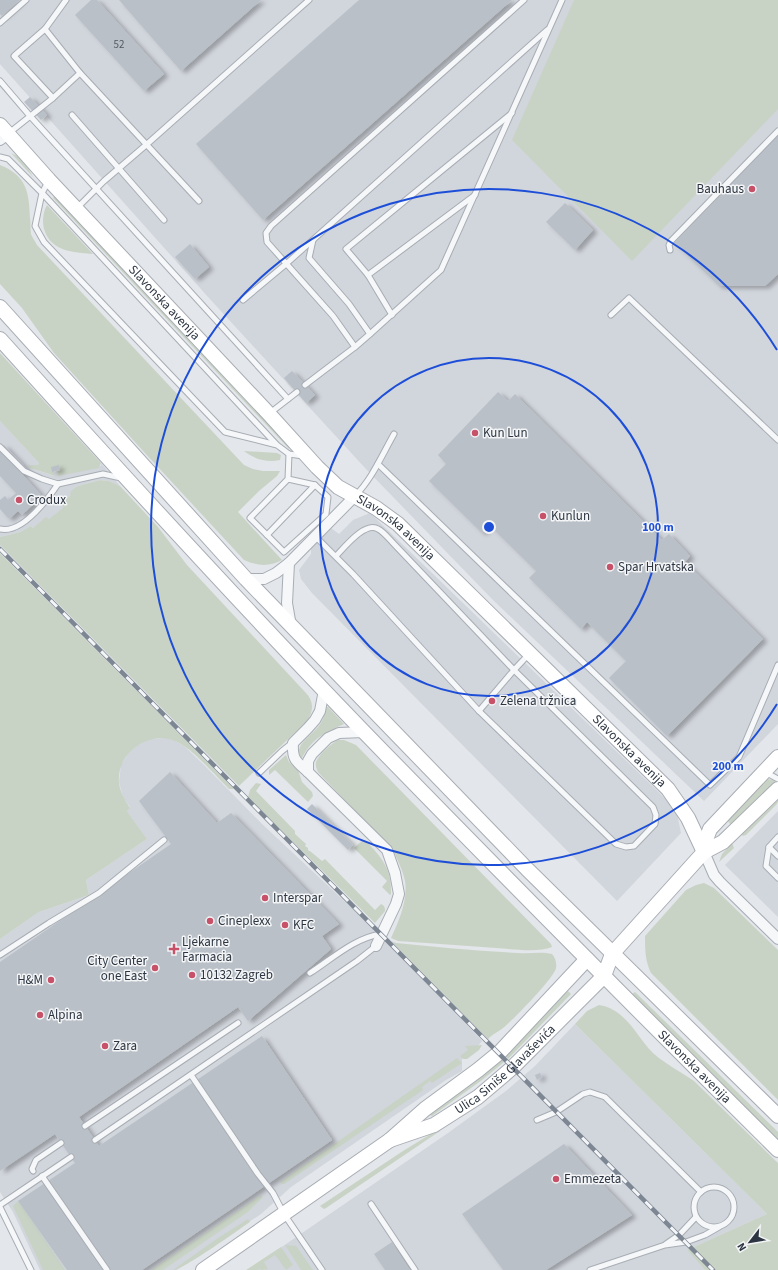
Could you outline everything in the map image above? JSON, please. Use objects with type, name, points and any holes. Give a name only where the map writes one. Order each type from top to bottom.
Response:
[{"type":"main road","name":"Slavonska avenija","points":[[3,133],[338,487],[376,508],[398,524],[668,788],[688,818],[704,852]]},
{"type":"main road","name":"Slavonska avenija","points":[[0,307],[246,579],[291,626],[527,870],[778,1116]]},
{"type":"main road","name":"Slavonska avenija","points":[[0,339],[128,480],[364,732],[587,959],[778,1150]]},
{"type":"main road","points":[[704,852],[710,829],[778,757]]},
{"type":"main road","points":[[604,976],[612,954],[704,852],[723,842],[778,789]]},
{"type":"main road","points":[[688,818],[696,822],[706,824],[718,819]]},
{"type":"main road","points":[[587,959],[612,954]]},
{"type":"main road","name":"Ulica Siniše Glavaševića","points":[[202,1270],[390,1140],[425,1110],[478,1070],[498,1053],[587,959]]},
{"type":"main road","name":"Ulica Siniše Glavaševića","points":[[390,1140],[434,1125],[478,1097],[512,1068],[604,976]]},
{"type":"street","points":[[246,579],[264,579],[276,573],[288,563],[354,497]]},
{"type":"street","points":[[288,563],[287,603],[291,626]]},
{"type":"street","points":[[324,690],[320,711],[315,720],[293,743],[292,754],[296,762],[387,850],[395,873],[399,894],[396,904],[376,946]]},
{"type":"street","points":[[308,772],[308,761],[312,754],[328,738],[339,733],[364,732]]},
{"type":"street","name":"Slavonska avenija","points":[[704,852],[714,875],[720,882],[778,938]]},
{"type":"lane","points":[[0,23],[26,0]]},
{"type":"lane","points":[[53,98],[14,56],[45,29],[66,0]]},
{"type":"lane","points":[[76,209],[118,168],[146,145],[309,0]]},
{"type":"lane","points":[[355,347],[333,316],[267,242],[266,233],[271,226],[524,0]]},
{"type":"lane","points":[[305,385],[355,347],[441,270],[476,195],[562,0]]},
{"type":"lane","points":[[243,300],[286,264],[549,28]]},
{"type":"lane","points":[[45,29],[80,74],[198,201]]},
{"type":"lane","points":[[3,133],[30,116],[80,74]]},
{"type":"lane","points":[[0,81],[30,116],[288,399]]},
{"type":"lane","points":[[392,315],[368,275],[346,250],[512,112]]},
{"type":"lane","points":[[72,115],[164,220]]},
{"type":"lane","points":[[670,250],[669,244],[671,241],[778,131]]},
{"type":"lane","points":[[0,157],[8,159],[42,193],[277,445],[289,454],[308,456]]},
{"type":"lane","points":[[49,180],[42,193],[35,226],[44,242],[225,432],[277,445]]},
{"type":"lane","points":[[368,275],[476,195]]},
{"type":"lane","points":[[314,239],[309,258],[349,304],[370,334]]},
{"type":"lane","points":[[611,315],[630,298],[778,440]]},
{"type":"lane","points":[[269,414],[297,392]]},
{"type":"lane","points":[[354,497],[363,488],[394,434]]},
{"type":"lane","points":[[0,447],[24,471],[58,484],[103,474],[128,480]]},
{"type":"lane","points":[[288,479],[315,485],[328,497],[326,514],[284,552],[250,518],[288,479],[289,454]]},
{"type":"lane","points":[[378,464],[710,785],[739,757],[778,665]]},
{"type":"lane","points":[[0,529],[4,530],[18,527],[45,502],[58,484]]},
{"type":"lane","points":[[267,535],[315,485]]},
{"type":"lane","points":[[315,536],[358,579],[479,712],[616,844],[626,847],[634,846],[655,824],[656,815],[653,807],[514,670],[378,528],[372,526],[363,530],[336,556]]},
{"type":"lane","points":[[479,712],[530,653]]},
{"type":"lane","points":[[259,773],[282,751],[293,743]]},
{"type":"lane","points":[[764,771],[778,779]]},
{"type":"lane","points":[[778,837],[769,847],[766,866],[778,878]]},
{"type":"lane","points":[[0,955],[50,922],[99,893],[164,840]]},
{"type":"lane","points":[[769,847],[778,856]]},
{"type":"lane","points":[[310,973],[356,942],[369,936],[381,934]]},
{"type":"lane","points":[[95,1140],[357,961],[376,946]]},
{"type":"lane","points":[[85,1126],[238,1023]]},
{"type":"lane","points":[[191,1075],[258,1174],[273,1193],[284,1214],[322,1270]]},
{"type":"lane","points":[[537,1120],[556,1112],[583,1094],[590,1092],[605,1097],[701,1192]]},
{"type":"lane","points":[[33,1171],[32,1170],[36,1160],[61,1143]]},
{"type":"lane","points":[[31,1270],[0,1206],[71,1157]]},
{"type":"lane","points":[[42,1176],[107,1270]]},
{"type":"lane","points":[[713,1187],[720,1188],[731,1196],[734,1202],[733,1215],[725,1225],[712,1228],[700,1222],[696,1217],[694,1204],[701,1192],[707,1188],[713,1187]]},
{"type":"lane","points":[[371,1204],[415,1270]]},
{"type":"lane","points":[[665,1245],[679,1235],[696,1217]]},
{"type":"lane","points":[[590,1270],[665,1245],[686,1242],[705,1235],[719,1227]]},
{"type":"shaded area","points":[[0,0],[778,0],[778,724],[704,801],[493,600],[366,469],[209,298],[0,64]]},
{"type":"shaded area","points":[[0,421],[39,463],[38,465],[30,468],[54,476],[54,471],[57,471],[58,476],[101,466],[101,463],[120,486],[109,481],[100,480],[78,486],[70,496],[62,502],[63,508],[49,520],[33,528],[31,526],[20,532],[0,537]]},
{"type":"shaded area","name":"Zelena tržnica","points":[[370,513],[676,809],[681,833],[617,901],[312,593],[301,579],[299,570],[311,554],[311,547],[331,528],[339,534],[353,520]]},
{"type":"shaded area","points":[[165,738],[174,740],[184,746],[204,765],[262,824],[403,956],[482,1041],[472,1053],[462,1058],[462,1071],[446,1080],[291,1187],[261,1214],[177,1270],[40,1270],[13,1212],[0,1192],[0,939],[39,912],[89,895],[86,880],[147,839],[127,811],[130,807],[123,797],[119,782],[121,765],[130,751],[139,744],[151,739]]},
{"type":"shaded area","points":[[778,811],[778,917],[725,865]]},
{"type":"shaded area","points":[[575,1024],[767,1214],[687,1250],[705,1270],[248,1270],[448,1133],[506,1091],[535,1066]]},
{"type":"green space","points":[[574,0],[778,0],[778,109],[632,261],[512,140]]},
{"type":"green space","points":[[11,153],[22,160],[33,177]]},
{"type":"green space","points":[[0,165],[16,174],[25,186],[29,200],[31,234],[37,245],[244,465],[263,471],[280,471],[277,476],[238,512],[282,560],[272,564],[263,565],[254,564],[244,560],[54,353],[22,308],[0,284]]},
{"type":"green space","points":[[55,196],[289,446],[289,449],[53,198]]},
{"type":"green space","points":[[47,205],[93,254],[64,249],[57,246],[47,237],[43,226],[43,220]]},
{"type":"green space","points":[[0,353],[101,463],[99,468],[58,476],[57,470],[54,471],[55,476],[30,468],[28,465],[38,465],[39,463],[0,421]]},
{"type":"green space","points":[[244,451],[277,453],[281,455],[280,460],[266,461],[256,458]]},
{"type":"green space","points":[[100,480],[109,481],[120,486],[158,527],[187,565],[308,695],[310,699],[312,709],[307,721],[239,786],[0,545],[0,537],[20,532],[31,526],[33,528],[46,517],[49,519],[63,508],[62,502],[70,496],[71,491],[78,486]]},
{"type":"green space","points":[[0,553],[234,789],[229,789],[196,755],[175,741],[165,738],[154,739],[136,747],[128,754],[123,763],[119,772],[119,783],[122,793],[130,808],[127,811],[147,839],[86,880],[89,895],[39,912],[0,939]]},
{"type":"green space","points":[[326,707],[328,707],[344,724],[330,731],[309,746],[301,760],[299,750],[304,742],[320,725],[324,717]]},
{"type":"green space","points":[[338,740],[344,740],[356,745],[551,944],[552,947],[540,950],[517,950],[398,941],[391,938],[400,918],[404,903],[406,888],[404,877],[394,852],[318,772],[316,762],[332,744]]},
{"type":"green space","points":[[286,755],[289,762],[298,770],[302,782],[312,792],[313,796],[308,802],[275,770],[269,775],[269,770]]},
{"type":"green space","points":[[764,780],[774,780],[775,782],[732,826],[726,819]]},
{"type":"green space","points":[[256,783],[261,784],[256,791],[295,831],[295,834],[306,844],[305,846],[309,851],[322,861],[325,859],[375,910],[381,904],[384,906],[385,911],[375,923],[248,797],[250,790]]},
{"type":"green space","points":[[778,797],[778,802],[776,805],[746,835],[743,836],[741,834]]},
{"type":"green space","points":[[363,840],[372,847],[385,864],[390,878],[390,895],[382,887],[387,881],[354,848]]},
{"type":"green space","points":[[732,843],[734,848],[719,862],[722,854]]},
{"type":"green space","points":[[704,883],[714,888],[778,950],[778,1100],[651,973],[649,968],[646,955],[645,936],[686,890]]},
{"type":"green space","points":[[391,941],[396,943],[473,950],[548,953],[552,954],[554,957],[556,968],[549,980],[515,1017],[488,1039]]},
{"type":"green space","points":[[568,991],[571,994],[508,1059],[505,1055]]},
{"type":"green space","points":[[635,992],[778,1132],[778,1140],[631,995]]},
{"type":"green space","points":[[599,1005],[616,1012],[623,1017],[653,1053],[662,1061],[694,1081],[778,1163],[778,1270],[705,1270],[687,1250],[767,1214],[575,1024],[587,1011]]},
{"type":"green space","points":[[482,1045],[479,1050],[467,1059],[463,1059],[460,1056],[468,1050],[465,1046]]},
{"type":"green space","points":[[457,1058],[462,1063],[432,1083],[430,1081],[422,1087],[423,1090],[284,1184],[280,1182]]},
{"type":"green space","points":[[501,1059],[504,1062],[482,1080],[432,1116],[429,1115],[429,1112],[461,1091]]},
{"type":"green space","points":[[439,1129],[440,1131],[326,1208],[324,1209],[320,1206],[403,1151]]},
{"type":"green space","points":[[261,1195],[263,1197],[248,1212],[163,1270],[151,1270]]},
{"type":"green space","points":[[18,1201],[65,1270],[43,1270],[13,1206]]},
{"type":"green space","points":[[248,1219],[250,1222],[223,1241],[188,1264],[173,1270],[218,1238]]},
{"type":"green space","points":[[285,1245],[296,1246],[313,1270],[301,1270]]},
{"type":"green space","points":[[281,1247],[293,1265],[286,1270],[275,1255],[264,1262],[268,1269],[246,1270]]},
{"type":"building","points":[[0,0],[20,0],[2,16],[0,14]]},
{"type":"building","points":[[91,0],[97,0],[164,74],[144,91],[75,15]]},
{"type":"building","points":[[119,0],[261,0],[181,71]]},
{"type":"building","points":[[359,0],[512,0],[263,220],[196,144]]},
{"type":"building","points":[[30,97],[47,115],[41,120],[24,102]]},
{"type":"building","name":"Bauhaus","points":[[778,135],[778,274],[765,286],[719,286],[674,243]]},
{"type":"building","points":[[565,203],[593,230],[575,250],[546,222]]},
{"type":"building","points":[[190,244],[209,267],[195,279],[175,257]]},
{"type":"building","points":[[292,371],[315,395],[306,403],[284,378]]},
{"type":"building","name":"Spar Hrvatska","points":[[498,392],[508,401],[515,394],[662,540],[669,534],[690,556],[685,562],[763,639],[667,736],[609,678],[626,661],[587,622],[581,629],[529,578],[536,571],[489,525],[482,533],[429,481],[446,464],[438,455]]},
{"type":"building","points":[[4,445],[27,469],[22,474],[42,496],[22,515],[18,511],[9,519],[0,509],[0,500],[5,496],[8,500],[16,493],[0,476],[0,449]]},
{"type":"building","points":[[59,465],[60,470],[52,472],[51,467]]},
{"type":"building","name":"City Center one East","points":[[170,772],[217,823],[231,813],[339,924],[322,936],[331,949],[248,1021],[238,1007],[79,1117],[99,1146],[262,1036],[332,1140],[142,1270],[67,1270],[18,1201],[75,1163],[55,1134],[0,1171],[0,962],[171,844],[139,801]]},
{"type":"building","points":[[312,804],[353,845],[348,850],[307,809]]},
{"type":"building","points":[[540,1073],[542,1077],[537,1080],[535,1075]]},
{"type":"building","name":"Emmezeta","points":[[564,1144],[632,1215],[546,1270],[503,1270],[462,1214]]},
{"type":"building","points":[[392,1242],[410,1270],[385,1270],[374,1254]]},
{"type":"railway","points":[[0,549],[713,1270]]},
{"type":"place","name":"Bauhaus","points":[[752,189]]},
{"type":"place","name":"Kun Lun","points":[[475,433]]},
{"type":"place","name":"Crodux","points":[[19,500]]},
{"type":"place","name":"Kunlun","points":[[543,516]]},
{"type":"place","name":"Spar Hrvatska","points":[[610,567]]},
{"type":"place","name":"Zelena tržnica","points":[[492,701]]},
{"type":"place","name":"Interspar","points":[[265,898]]},
{"type":"place","name":"Cineplexx","points":[[210,921]]},
{"type":"place","name":"KFC","points":[[285,925]]},
{"type":"place","name":"Ljekarne Farmacia","points":[[174,949]]},
{"type":"place","name":"City Center one East","points":[[155,968]]},
{"type":"place","name":"10132 Zagreb","points":[[192,975]]},
{"type":"place","name":"H&M","points":[[51,980]]},
{"type":"place","name":"Alpina","points":[[40,1015]]},
{"type":"place","name":"Zara","points":[[105,1046]]},
{"type":"place","name":"Emmezeta","points":[[556,1179]]}]
